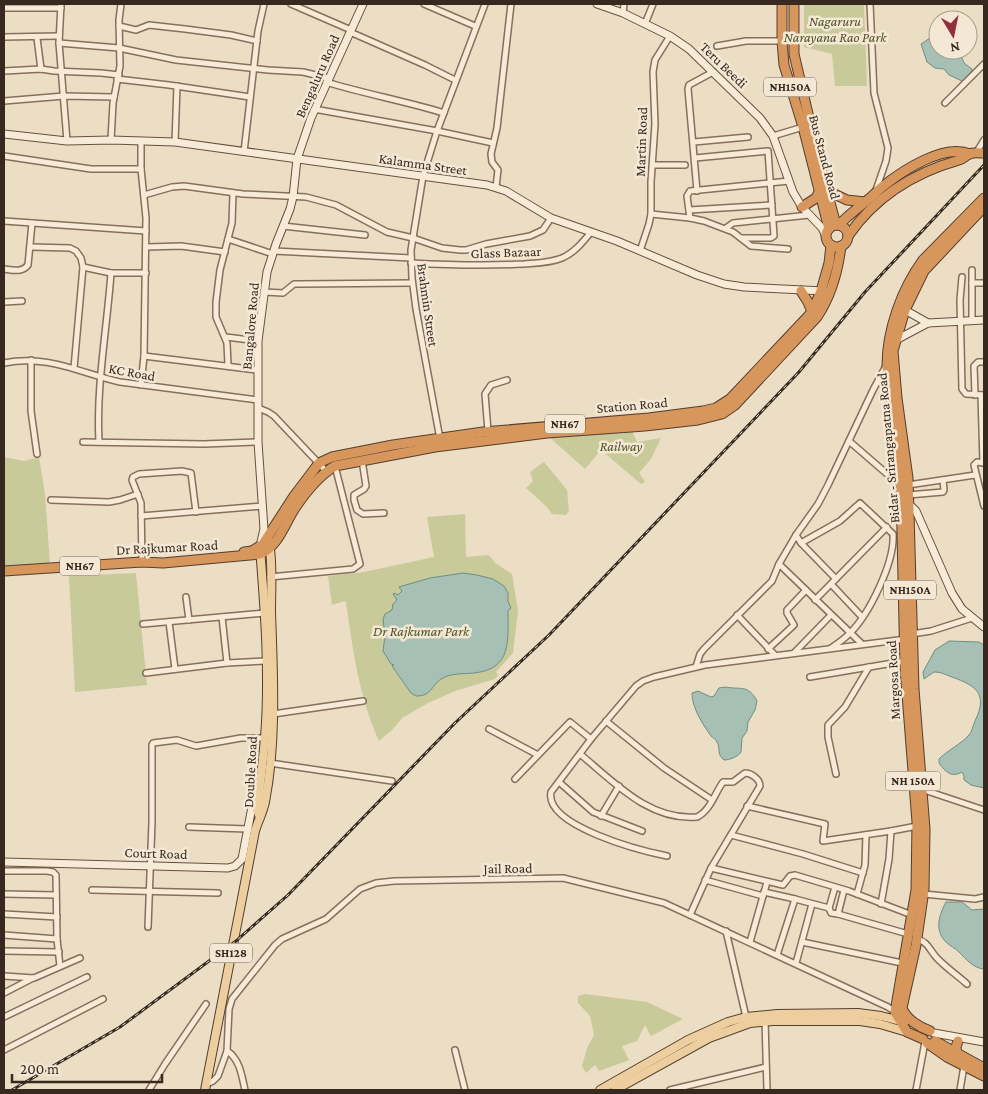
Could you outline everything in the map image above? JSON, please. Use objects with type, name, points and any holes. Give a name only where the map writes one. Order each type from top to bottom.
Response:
[{"type":"highway","name":"Bus Stand Road","points":[[782,4],[784,65],[823,192],[832,229]]},
{"type":"highway","name":"Bus Stand Road","points":[[794,4],[794,54],[820,165],[823,192],[831,202],[832,229]]},
{"type":"highway","points":[[841,246],[830,245],[832,229],[878,190],[919,162],[961,150],[978,153]]},
{"type":"highway","name":"NH67","points":[[841,246],[846,242],[854,227],[881,198],[907,181],[942,164],[978,153]]},
{"type":"highway","points":[[802,207],[823,192],[847,200],[866,202]]},
{"type":"highway","points":[[904,486],[887,366],[887,354],[892,341],[898,311],[916,270],[984,198]]},
{"type":"highway","name":"Bidar - Srirangapatna Road","points":[[898,1012],[902,1008],[913,936],[924,894],[925,829],[909,638],[907,501],[904,486],[892,341],[924,271],[984,207]]},
{"type":"highway","points":[[832,229],[845,229],[848,236]]},
{"type":"highway","name":"Station Road","points":[[320,463],[346,453],[440,442],[662,424],[729,410],[817,317],[825,291],[830,245]]},
{"type":"highway","name":"Station Road","points":[[440,442],[488,432],[714,413],[730,399],[812,312],[839,263],[841,246]]},
{"type":"highway","points":[[801,291],[812,312]]},
{"type":"highway","name":"NH67","points":[[260,551],[270,548],[295,508],[326,471],[335,466],[440,442]]},
{"type":"highway","points":[[260,551],[294,496],[320,463]]},
{"type":"highway","name":"Dr Rajkumar Road","points":[[4,571],[156,562],[160,559],[260,551]]},
{"type":"highway","name":"Margosa Road","points":[[898,1012],[902,963],[913,936],[912,915],[916,890],[917,826],[905,661],[909,638]]},
{"type":"highway","points":[[898,1012],[907,1032],[929,1037],[939,1053],[984,1076]]},
{"type":"highway","points":[[898,1012],[929,1037],[984,1068]]},
{"type":"highway","points":[[956,1039],[957,1054]]},
{"type":"main road","name":"SH128","points":[[268,538],[270,548]]},
{"type":"main road","name":"Double Road","points":[[259,816],[257,810],[258,800],[273,714],[270,548]]},
{"type":"main road","name":"Double Road","points":[[259,816],[265,801],[270,763],[265,612],[260,551]]},
{"type":"main road","name":"SH128","points":[[206,1087],[225,982],[259,816]]},
{"type":"main road","points":[[881,1020],[898,1012]]},
{"type":"main road","points":[[600,1090],[688,1040],[728,1022],[746,1017],[765,1018],[858,1013],[881,1020],[907,1032]]},
{"type":"main road","points":[[615,1090],[709,1038],[765,1018]]},
{"type":"street","points":[[111,140],[114,98],[118,77],[119,26],[122,4]]},
{"type":"street","points":[[244,152],[253,68],[264,4]]},
{"type":"street","points":[[291,4],[455,80]]},
{"type":"street","name":"Bengaluru Road","points":[[297,159],[314,109],[363,4]]},
{"type":"street","points":[[424,4],[475,26]]},
{"type":"street","name":"Brahmin Street","points":[[440,442],[412,283],[411,260],[413,238],[424,176],[437,130],[475,26],[485,4]]},
{"type":"street","points":[[496,187],[498,170],[490,158],[494,143],[511,4]]},
{"type":"street","name":"Teru Beedi","points":[[597,4],[670,36],[690,49],[760,118],[773,136],[789,181],[802,207],[822,228],[832,229]]},
{"type":"street","points":[[623,14],[624,4]]},
{"type":"street","points":[[645,24],[653,4]]},
{"type":"street","points":[[870,4],[874,94],[888,148],[886,161],[879,178],[878,190]]},
{"type":"street","points":[[4,8],[61,6],[59,43],[67,141]]},
{"type":"street","points":[[119,26],[136,30],[149,25],[204,31],[257,41]]},
{"type":"street","points":[[4,37],[37,38],[59,36]]},
{"type":"street","name":"Martin Road","points":[[640,251],[651,214],[655,124],[653,72],[655,60],[670,36]]},
{"type":"street","points":[[37,38],[41,69]]},
{"type":"street","points":[[717,46],[746,41],[782,40]]},
{"type":"street","points":[[59,43],[119,48],[176,60],[303,72],[371,95],[415,104],[444,113]]},
{"type":"street","points":[[945,102],[984,64]]},
{"type":"street","points":[[4,71],[41,69],[62,72],[101,72],[118,77],[250,97]]},
{"type":"street","points":[[698,191],[688,89],[689,85],[713,72]]},
{"type":"street","points":[[175,142],[176,86]]},
{"type":"street","points":[[4,101],[64,96],[114,98]]},
{"type":"street","points":[[314,109],[437,130],[494,143]]},
{"type":"street","points":[[773,136],[804,128]]},
{"type":"street","name":"Kalamma Street","points":[[4,134],[67,141],[175,142],[496,187],[551,218],[724,284],[801,291],[825,291]]},
{"type":"street","points":[[694,142],[748,137]]},
{"type":"street","points":[[978,153],[984,140]]},
{"type":"street","points":[[141,142],[141,169],[146,230],[144,356],[141,385]]},
{"type":"street","points":[[695,158],[778,150]]},
{"type":"street","points":[[741,238],[773,238],[774,219],[768,151]]},
{"type":"street","points":[[4,156],[91,169],[141,169]]},
{"type":"street","name":"Bangalore Road","points":[[260,551],[264,529],[258,442],[258,341],[267,272],[293,197],[297,159]]},
{"type":"street","points":[[653,165],[685,165]]},
{"type":"street","points":[[690,218],[687,194],[690,191],[789,181]]},
{"type":"street","points":[[144,195],[172,187],[184,186],[233,193],[306,197],[328,202],[387,232],[413,238],[442,248],[466,250],[537,234],[543,230],[551,218]]},
{"type":"street","points":[[228,365],[226,337],[216,317],[216,287],[232,223],[233,193]]},
{"type":"street","points":[[689,210],[772,205]]},
{"type":"street","points":[[651,214],[690,218],[726,228],[751,246],[788,249]]},
{"type":"street","points":[[726,228],[733,222],[809,214]]},
{"type":"street","points":[[4,221],[146,230]]},
{"type":"street","points":[[4,269],[21,270],[28,265],[32,223]]},
{"type":"street","points":[[284,226],[365,235]]},
{"type":"street","name":"Glass Bazaar","points":[[228,240],[273,252],[411,260],[444,265],[514,264],[550,262],[564,258],[573,252],[591,232]]},
{"type":"street","points":[[146,248],[181,246],[225,252]]},
{"type":"street","points":[[31,247],[70,248],[76,251],[80,258],[82,267],[74,368]]},
{"type":"street","points":[[82,267],[111,273],[146,273]]},
{"type":"street","points":[[972,270],[972,320]]},
{"type":"street","points":[[99,442],[101,378],[111,273]]},
{"type":"street","points":[[962,277],[960,290],[962,388],[966,394],[980,395]]},
{"type":"street","points":[[972,283],[984,282]]},
{"type":"street","points":[[264,292],[283,293],[294,284],[412,283]]},
{"type":"street","points":[[4,302],[22,301]]},
{"type":"street","points":[[905,310],[928,323]]},
{"type":"street","points":[[892,341],[928,323],[984,320]]},
{"type":"street","points":[[226,337],[258,341]]},
{"type":"street","points":[[144,356],[257,370]]},
{"type":"street","points":[[31,360],[31,411],[37,454]]},
{"type":"street","name":"KC Road","points":[[4,362],[31,360],[74,368],[101,378],[258,400]]},
{"type":"street","points":[[984,362],[978,362],[974,366],[984,419],[984,463],[977,462],[974,465],[984,506]]},
{"type":"street","points":[[696,667],[698,658],[704,649],[772,582],[779,564],[796,535],[818,504],[873,390],[887,366]]},
{"type":"street","points":[[488,432],[485,394],[491,385],[507,380]]},
{"type":"street","points":[[258,408],[274,416],[326,471]]},
{"type":"street","points":[[849,441],[904,486],[975,474]]},
{"type":"street","points":[[83,442],[204,444],[258,442]]},
{"type":"street","points":[[362,460],[366,486],[364,490],[354,495],[357,510],[363,514],[384,514]]},
{"type":"street","points":[[270,577],[353,569],[360,564],[335,466]]},
{"type":"street","points":[[142,562],[141,503],[132,480],[136,475],[187,471],[191,473],[196,512]]},
{"type":"street","points":[[943,480],[943,492],[907,501],[916,511],[952,593],[962,609],[984,627]]},
{"type":"street","points":[[51,500],[109,502],[138,494]]},
{"type":"street","points":[[801,543],[840,521],[860,503],[893,534],[888,568],[872,603],[850,634],[830,648]]},
{"type":"street","points":[[141,516],[262,506]]},
{"type":"street","points":[[815,600],[887,527]]},
{"type":"street","name":"Bangalore Road","points":[[264,529],[268,538]]},
{"type":"street","points":[[796,535],[801,543],[836,579]]},
{"type":"street","points":[[779,564],[862,644]]},
{"type":"street","points":[[831,584],[862,617]]},
{"type":"street","points":[[768,649],[793,626],[794,623],[788,616],[787,610],[806,590]]},
{"type":"street","points":[[186,597],[189,620]]},
{"type":"street","points":[[143,624],[265,612]]},
{"type":"street","points":[[737,615],[774,655]]},
{"type":"street","points":[[794,654],[831,615]]},
{"type":"street","points":[[222,617],[227,663]]},
{"type":"street","points":[[667,856],[618,843],[568,821],[551,802],[551,792],[591,739],[636,686],[643,681],[696,667],[909,638],[972,618]]},
{"type":"street","points":[[169,622],[175,669]]},
{"type":"street","points":[[146,673],[227,663],[266,661]]},
{"type":"street","points":[[810,677],[905,661]]},
{"type":"street","points":[[836,774],[828,737],[828,725],[845,707],[869,667]]},
{"type":"street","points":[[273,714],[363,701]]},
{"type":"street","points":[[606,721],[664,768],[712,800]]},
{"type":"street","points":[[516,779],[570,722],[591,739]]},
{"type":"street","points":[[489,729],[538,755]]},
{"type":"street","points":[[148,927],[152,822],[151,750],[153,742],[177,740],[196,746],[241,738],[268,738]]},
{"type":"street","points":[[580,754],[636,800],[652,809],[669,815],[701,816],[723,782],[733,782],[742,774],[747,773],[760,783],[711,868],[690,915]]},
{"type":"street","points":[[270,763],[392,781]]},
{"type":"street","points":[[559,782],[593,812],[642,831]]},
{"type":"street","points":[[601,816],[619,786]]},
{"type":"street","points":[[921,790],[984,810]]},
{"type":"street","name":"Court Road","points":[[4,862],[228,868],[235,866],[242,859],[246,828],[253,803],[258,800]]},
{"type":"street","points":[[747,806],[825,824],[823,840],[917,826]]},
{"type":"street","points":[[189,827],[246,828]]},
{"type":"street","points":[[881,904],[889,860],[891,831]]},
{"type":"street","points":[[857,894],[866,858],[866,834]]},
{"type":"street","points":[[730,835],[803,854],[863,873]]},
{"type":"street","points":[[711,868],[783,885],[790,876],[796,875],[857,894],[912,915]]},
{"type":"street","points":[[4,871],[53,872],[57,879],[57,939],[60,966]]},
{"type":"street","name":"Jail Road","points":[[206,1087],[218,1076],[227,1051],[229,1004],[268,953],[282,939],[326,919],[360,889],[376,883],[394,881],[563,878],[664,903],[898,1012]]},
{"type":"street","points":[[705,880],[829,908],[831,912],[924,940],[936,957],[967,984]]},
{"type":"street","points":[[750,942],[767,882]]},
{"type":"street","points":[[829,908],[835,887]]},
{"type":"street","points":[[92,890],[218,893]]},
{"type":"street","points":[[838,914],[844,890]]},
{"type":"street","points":[[4,894],[56,895]]},
{"type":"street","points":[[924,894],[975,899],[984,896]]},
{"type":"street","points":[[777,954],[794,899]]},
{"type":"street","points":[[796,963],[812,904]]},
{"type":"street","points":[[4,914],[57,917]]},
{"type":"street","points":[[726,931],[746,1017]]},
{"type":"street","points":[[4,935],[57,939]]},
{"type":"street","points":[[802,942],[902,963]]},
{"type":"street","points":[[4,951],[59,952]]},
{"type":"street","points":[[4,993],[80,958]]},
{"type":"street","points":[[4,976],[34,978]]},
{"type":"street","points":[[4,1017],[87,977]]},
{"type":"street","points":[[4,1050],[103,998]]},
{"type":"street","points":[[149,1090],[206,1004]]},
{"type":"street","points":[[765,1018],[767,1090]]},
{"type":"street","points":[[916,1090],[929,1037],[984,1042]]},
{"type":"street","points":[[956,1039],[984,1046]]},
{"type":"street","points":[[455,1050],[465,1090]]},
{"type":"street","points":[[227,1051],[233,1054],[236,1060],[245,1090]]},
{"type":"street","points":[[960,1090],[964,1066]]},
{"type":"street","points":[[670,1090],[766,1067]]},
{"type":"green space","name":"Nagaruru Narayana Rao Park","points":[[804,4],[864,4],[867,86],[835,86],[832,54],[804,47]]},
{"type":"green space","name":"Railway","points":[[630,427],[637,442],[661,438],[651,459],[639,473],[645,482],[641,484],[601,450],[585,469],[548,436]]},
{"type":"green space","points":[[4,457],[24,461],[39,457],[45,494],[50,564],[4,568]]},
{"type":"green space","points":[[544,462],[567,490],[569,511],[566,515],[552,514],[526,488],[533,481],[530,472]]},
{"type":"green space","name":"Dr Rajkumar Park","points":[[465,514],[466,557],[489,555],[495,563],[512,574],[518,611],[513,653],[496,672],[498,675],[495,679],[455,691],[428,703],[402,718],[379,741],[366,707],[354,656],[346,603],[345,601],[332,605],[328,576],[364,572],[434,557],[427,517]]},
{"type":"green space","points":[[136,573],[147,685],[75,692],[69,576]]},
{"type":"green space","points":[[585,994],[647,1002],[683,1019],[651,1036],[645,1025],[637,1041],[622,1046],[629,1060],[599,1071],[595,1065],[586,1073],[582,1066],[587,1048],[594,1035],[590,1016],[578,1003],[578,996]]},
{"type":"shaded area","points":[[928,39],[928,60],[963,60],[972,69],[971,76],[964,82],[949,75],[944,69],[935,68],[927,62],[921,44]]},
{"type":"shaded area","points":[[463,573],[493,579],[504,586],[508,593],[508,601],[511,608],[508,611],[508,633],[505,652],[495,666],[474,673],[447,676],[439,680],[426,694],[416,696],[411,693],[383,651],[385,636],[383,619],[385,614],[392,610],[393,604],[397,600],[393,594],[398,595],[402,591],[399,587],[430,578]]},
{"type":"shaded area","points":[[949,641],[979,642],[984,645],[984,788],[971,785],[964,780],[962,772],[958,774],[949,773],[939,763],[939,759],[970,734],[979,712],[980,704],[978,692],[961,680],[934,672],[924,679],[923,672],[935,650]]},
{"type":"shaded area","points":[[719,688],[747,690],[757,701],[755,710],[748,722],[747,731],[742,738],[741,752],[733,758],[724,760],[720,755],[717,741],[711,736],[698,715],[692,699],[692,693],[698,691],[711,697],[714,696]]},
{"type":"shaded area","points":[[946,902],[962,902],[972,910],[984,909],[984,969],[970,963],[942,937],[939,922]]},
{"type":"railway","points":[[12,1090],[120,1027],[236,941],[288,895],[455,723],[549,635],[799,372],[865,292],[984,165]]}]
